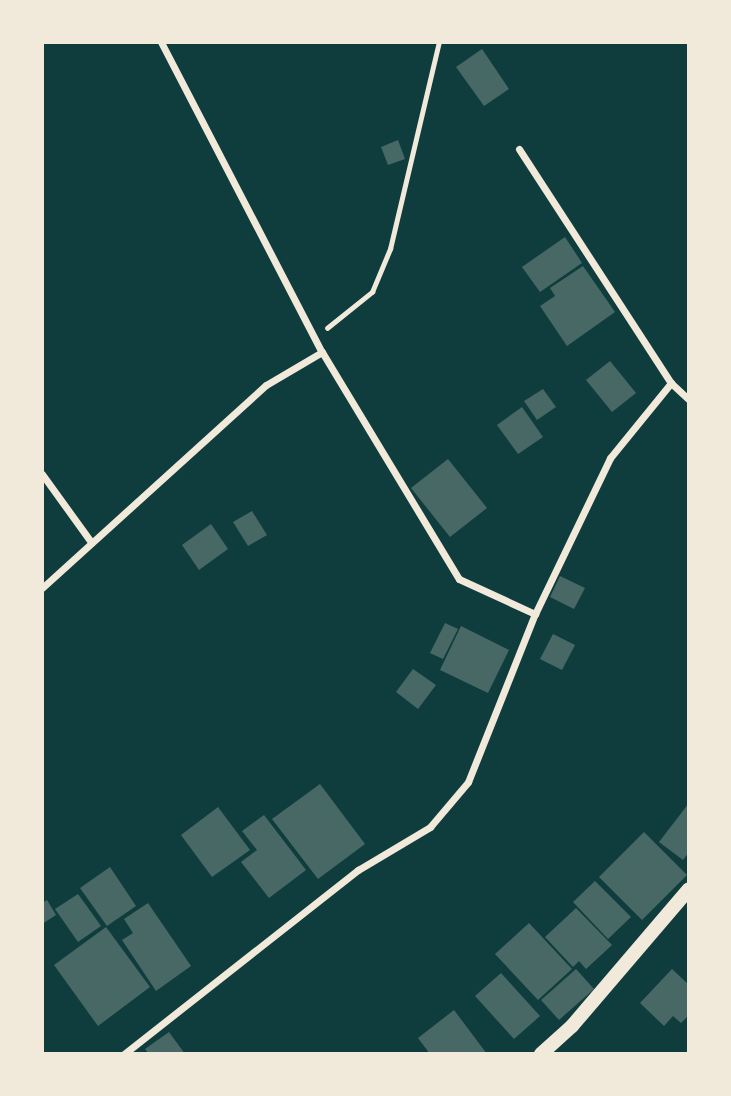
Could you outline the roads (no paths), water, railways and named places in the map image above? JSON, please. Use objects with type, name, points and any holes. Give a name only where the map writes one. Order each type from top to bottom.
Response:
[{"type":"main road","points":[[541,1054],[572,1026],[689,889]]},
{"type":"street","points":[[161,42],[323,352],[459,579],[535,614]]},
{"type":"street","points":[[519,149],[671,383],[689,400]]},
{"type":"street","points":[[42,588],[266,385],[323,352]]},
{"type":"street","points":[[124,1054],[358,870],[430,827],[468,782],[535,614],[610,458],[671,383]]},
{"type":"street","points":[[42,474],[92,542]]}]
